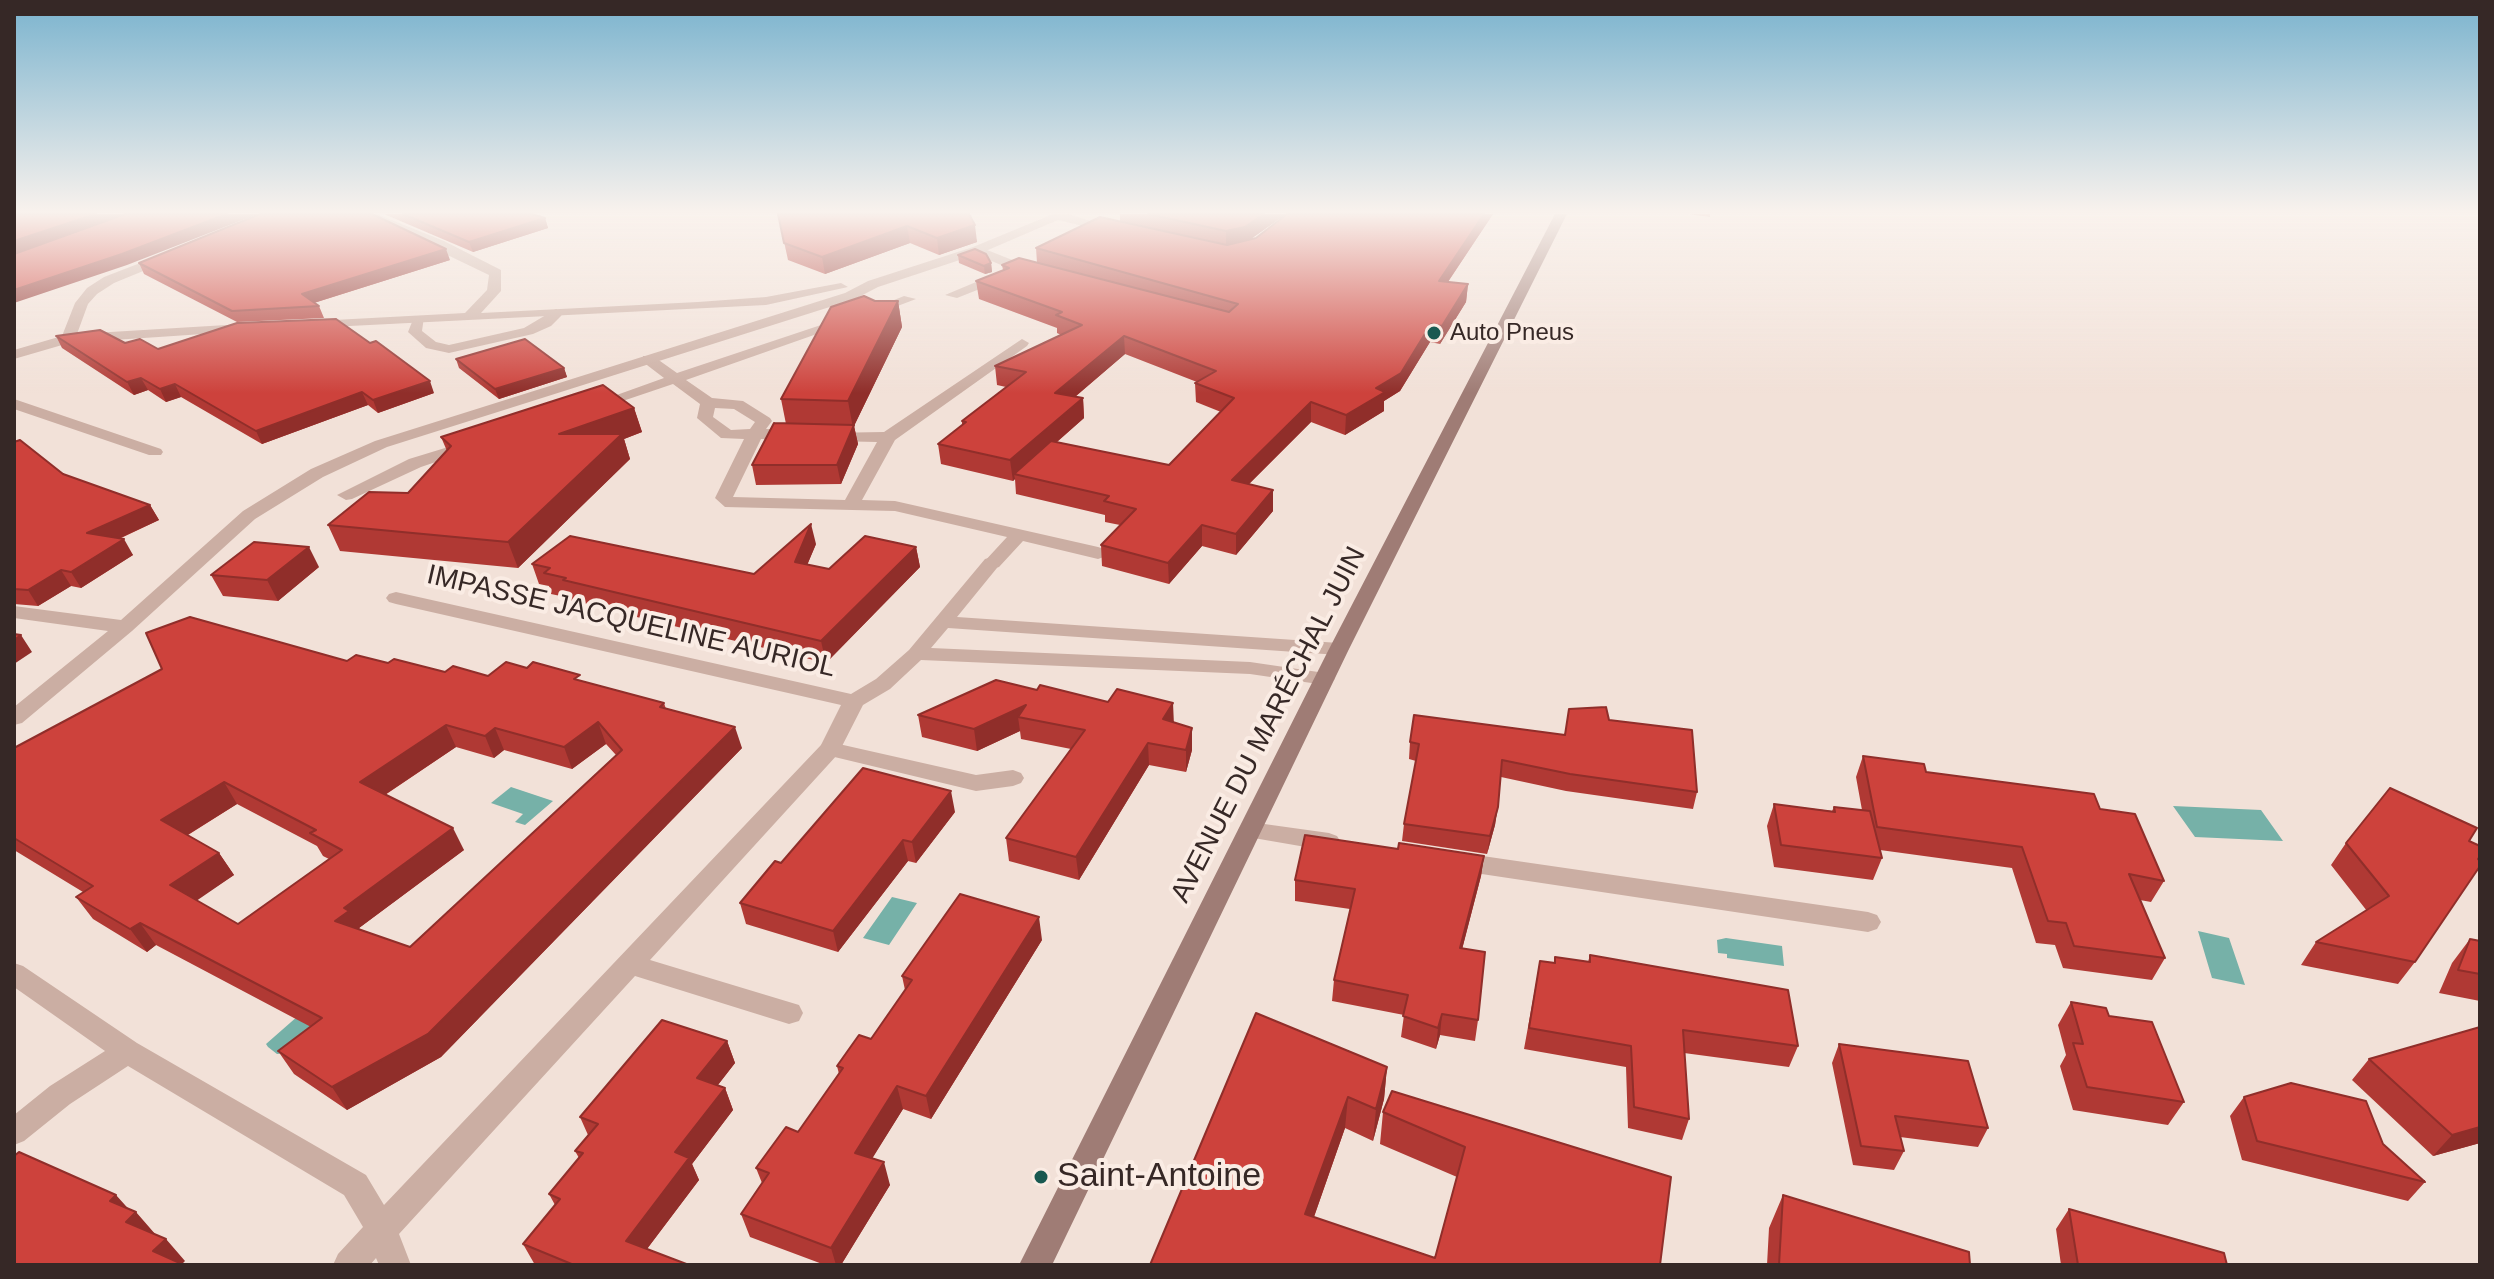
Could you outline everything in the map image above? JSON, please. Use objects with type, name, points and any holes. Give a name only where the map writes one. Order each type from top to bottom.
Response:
[{"type":"main road","name":"AVENUE DU MARÉCHAL JUIN","points":[[1035,1265],[1339,649],[1531,274]]},
{"type":"street","points":[[68,339],[82,303],[92,291],[124,274]]},
{"type":"street","points":[[469,317],[494,291],[496,274]]},
{"type":"street","points":[[293,326],[766,301],[873,284],[905,274]]},
{"type":"street","points":[[952,295],[1011,274]]},
{"type":"street","points":[[14,718],[125,627],[249,515],[317,473],[381,444],[850,296],[873,284]]},
{"type":"street","points":[[576,412],[909,299]]},
{"type":"street","points":[[698,306],[710,319],[704,341]]},
{"type":"street","points":[[419,320],[415,332],[431,345],[449,349],[528,331],[546,323],[556,313]]},
{"type":"street","points":[[14,355],[68,339],[261,327]]},
{"type":"street","points":[[851,504],[888,437],[1022,343]]},
{"type":"street","points":[[648,359],[708,403],[738,404],[764,421],[724,498],[731,503],[895,506],[1098,553]]},
{"type":"street","points":[[708,403],[705,418],[727,435],[888,437]]},
{"type":"street","points":[[14,404],[155,452]]},
{"type":"street","points":[[346,495],[415,463],[488,440]]},
{"type":"street","points":[[349,1265],[830,749],[854,701],[883,684],[916,654],[1019,535]]},
{"type":"street","name":"IMPASSE JACQUELINE AURIOL","points":[[396,598],[854,701]]},
{"type":"street","points":[[14,612],[125,627]]},
{"type":"street","points":[[943,622],[1339,649]]},
{"type":"street","points":[[916,654],[1250,668],[1325,679]]},
{"type":"street","points":[[830,749],[976,783],[1013,778]]},
{"type":"street","points":[[1250,830],[1358,846]]},
{"type":"street","points":[[1435,858],[1868,922]]},
{"type":"street","points":[[629,964],[789,1013]]},
{"type":"street","points":[[14,973],[127,1051],[355,1185],[381,1228],[395,1265]]},
{"type":"street","points":[[14,1132],[60,1095],[127,1051]]},
{"type":"water","points":[[511,787],[553,801],[525,825],[515,822],[523,814],[491,803]]},
{"type":"water","points":[[2173,806],[2261,810],[2283,841],[2195,837]]},
{"type":"water","points":[[892,897],[917,903],[889,945],[863,938]]},
{"type":"water","points":[[2198,931],[2229,938],[2245,985],[2212,978]]},
{"type":"water","points":[[1726,938],[1782,946],[1784,966],[1727,958],[1727,954],[1718,953],[1717,940]]},
{"type":"water","points":[[323,994],[341,1000],[288,1053],[277,1054],[268,1047],[266,1044]]},
{"type":"building","points":[[14,274],[63,274],[14,290]]},
{"type":"building","points":[[160,274],[367,274],[302,294],[319,306],[232,311]]},
{"type":"building","points":[[995,274],[1080,274],[1229,312],[1238,304],[1129,274],[1444,274],[1439,281],[1468,284],[1442,326],[1431,324],[1401,373],[1376,388],[1385,392],[1346,415],[1311,402],[1232,480],[1273,490],[1236,534],[1202,525],[1168,563],[1101,545],[1136,509],[1104,501],[1109,496],[1014,474],[1051,441],[1169,465],[1234,398],[1195,383],[1216,371],[1124,336],[1055,393],[1083,398],[1010,460],[938,444],[966,422],[962,421],[1026,372],[995,366],[1082,325],[1056,315],[1062,312],[976,281]]},
{"type":"building","points":[[864,296],[875,301],[898,301],[848,401],[781,399],[831,307]]},
{"type":"building","points":[[336,319],[370,343],[376,341],[430,381],[373,400],[362,392],[256,431],[175,384],[160,389],[141,378],[127,382],[56,336],[100,330],[125,343],[140,339],[158,349],[237,323]]},
{"type":"building","points":[[525,339],[564,368],[495,389],[456,359]]},
{"type":"building","points":[[603,385],[634,408],[559,434],[622,434],[508,542],[328,525],[369,492],[408,493],[451,446],[441,437]]},
{"type":"building","points":[[774,423],[854,425],[837,465],[752,465]]},
{"type":"building","points":[[20,440],[63,474],[150,505],[87,533],[124,539],[71,572],[61,570],[28,590],[14,589],[14,442]]},
{"type":"building","points":[[811,524],[795,562],[829,569],[865,536],[916,547],[821,641],[563,580],[566,578],[544,573],[550,568],[532,564],[570,536],[754,574]]},
{"type":"building","points":[[254,542],[309,547],[267,580],[211,575]]},
{"type":"building","points":[[190,617],[347,661],[356,655],[388,663],[394,659],[445,672],[453,666],[488,676],[506,662],[527,668],[533,662],[580,675],[574,679],[664,703],[660,707],[735,727],[428,1034],[332,1087],[278,1051],[322,1018],[140,923],[130,929],[76,897],[93,886],[14,838],[14,748],[162,669],[146,633]],"holes":[[[598,722],[622,750],[410,947],[335,921],[349,911],[344,908],[453,828],[360,782],[446,725],[485,736],[495,728],[564,747]],[[224,782],[316,830],[310,833],[342,850],[238,924],[170,885],[219,853],[161,820]]]},
{"type":"building","points":[[996,680],[1037,690],[1040,685],[1108,702],[1117,689],[1173,703],[1163,719],[1192,728],[1186,750],[1148,743],[1076,857],[1006,838],[1085,730],[1018,717],[1026,705],[974,729],[918,715]]},
{"type":"building","points":[[1606,707],[1609,720],[1692,730],[1697,792],[1570,774],[1502,760],[1498,807],[1490,836],[1404,824],[1419,744],[1410,742],[1414,715],[1565,735],[1569,709]]},
{"type":"building","points":[[1863,756],[1924,764],[1926,772],[2094,794],[2100,809],[2135,814],[2164,881],[2129,874],[2165,958],[2074,946],[2066,923],[2048,921],[2022,847],[1877,827]]},
{"type":"building","points":[[863,768],[951,791],[912,842],[903,840],[833,931],[740,903],[775,861],[781,863]]},
{"type":"building","points":[[2390,788],[2477,828],[2469,841],[2480,846],[2480,866],[2415,962],[2316,942],[2389,896],[2346,843]]},
{"type":"building","points":[[1774,804],[1835,812],[1834,807],[1870,811],[1882,858],[1781,845]]},
{"type":"building","points":[[1305,835],[1398,849],[1399,843],[1484,856],[1460,948],[1485,952],[1478,1020],[1442,1014],[1438,1028],[1403,1016],[1408,995],[1334,980],[1355,889],[1295,880]]},
{"type":"building","points":[[960,894],[1039,917],[926,1096],[897,1086],[855,1153],[884,1162],[831,1248],[741,1214],[769,1173],[756,1168],[786,1127],[798,1132],[843,1068],[837,1066],[859,1035],[871,1039],[912,980],[902,976]]},
{"type":"building","points":[[2470,939],[2480,941],[2480,974],[2458,970]]},
{"type":"building","points":[[1590,955],[1788,990],[1798,1046],[1683,1030],[1689,1119],[1634,1107],[1631,1046],[1529,1028],[1540,961],[1555,963],[1555,957],[1590,962]]},
{"type":"building","points":[[2071,1002],[2106,1008],[2109,1016],[2152,1022],[2184,1102],[2087,1087],[2073,1043],[2083,1044]]},
{"type":"building","points":[[1256,1013],[1387,1067],[1376,1109],[1348,1097],[1305,1214],[1435,1258],[1465,1147],[1383,1112],[1392,1091],[1671,1177],[1660,1265],[1150,1265]]},
{"type":"building","points":[[662,1020],[727,1041],[697,1078],[725,1088],[675,1152],[689,1158],[626,1241],[689,1265],[574,1265],[523,1244],[560,1199],[549,1194],[583,1153],[575,1151],[598,1124],[580,1117]]},
{"type":"building","points":[[2480,1027],[2480,1127],[2452,1135],[2369,1059]]},
{"type":"building","points":[[1839,1044],[1968,1061],[1988,1128],[1895,1116],[1904,1151],[1861,1146]]},
{"type":"building","points":[[2291,1083],[2366,1101],[2383,1144],[2425,1182],[2257,1141],[2244,1097]]},
{"type":"building","points":[[19,1152],[116,1195],[110,1201],[136,1212],[126,1222],[166,1239],[153,1251],[182,1265],[14,1265],[14,1156]]},
{"type":"building","points":[[1783,1195],[1969,1252],[1970,1265],[1779,1265]]},
{"type":"building","points":[[2069,1209],[2224,1253],[2227,1265],[2078,1265]]},
{"type":"place","name":"Auto Pneus","points":[[1434,333]]},
{"type":"place","name":"Saint-Antoine","points":[[1041,1177]]}]
